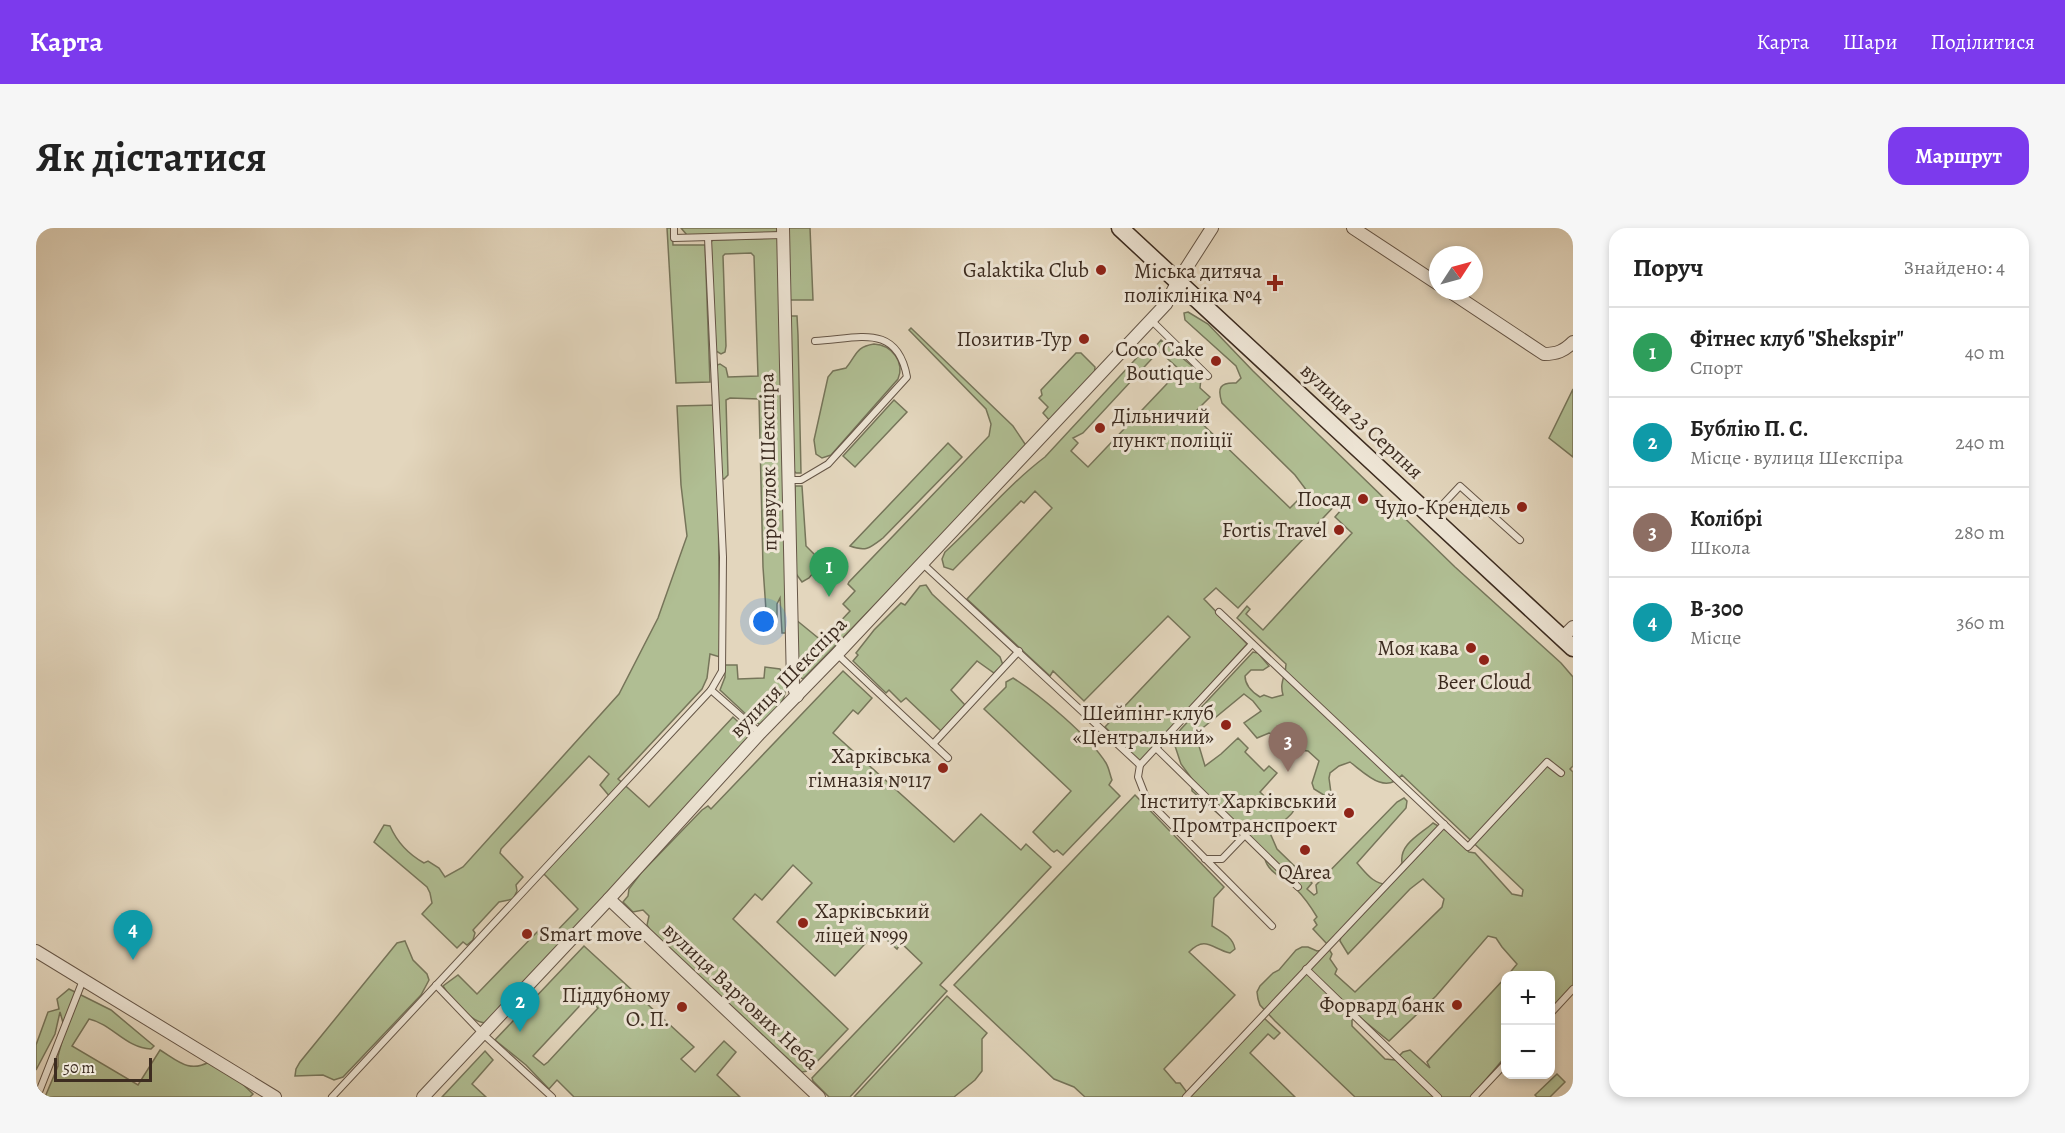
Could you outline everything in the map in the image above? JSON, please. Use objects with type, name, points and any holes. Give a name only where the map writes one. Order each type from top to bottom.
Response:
[{"type":"street","name":"вулиця 23 Серпня","points":[[1120,228],[1432,517],[1569,638]]},
{"type":"street","name":"вулиця Шекспіра","points":[[423,1097],[609,899],[760,733],[923,564],[1166,304],[1212,228]]},
{"type":"street","points":[[1353,228],[1429,278]]},
{"type":"street","name":"провулок Шекспіра","points":[[783,232],[792,676],[797,696]]},
{"type":"street","points":[[1463,300],[1544,354],[1555,354],[1569,346]]},
{"type":"street","name":"вулиця Вартових Неба","points":[[609,899],[819,1097]]},
{"type":"street","points":[[36,951],[275,1097]]},
{"type":"lane","points":[[674,228],[674,238],[738,237],[783,232]]},
{"type":"lane","points":[[738,228],[738,237]]},
{"type":"lane","points":[[332,1097],[711,690],[722,671],[723,557],[708,238]]},
{"type":"lane","points":[[1150,320],[1208,376]]},
{"type":"lane","points":[[787,480],[801,480],[828,464],[908,377],[897,349],[883,339],[877,337],[815,341]]},
{"type":"lane","points":[[1432,517],[1460,486],[1520,540]]},
{"type":"lane","points":[[923,564],[1140,765]]},
{"type":"lane","points":[[1219,612],[1468,847],[1547,762],[1561,773]]},
{"type":"lane","points":[[1252,644],[1140,765],[1138,777],[1147,800],[1272,927]]},
{"type":"lane","points":[[933,744],[1019,651]]},
{"type":"lane","points":[[837,654],[948,758]]},
{"type":"lane","points":[[711,690],[760,733]]},
{"type":"lane","points":[[1156,748],[1298,887]]},
{"type":"lane","points":[[1186,1097],[1444,824]]},
{"type":"lane","points":[[1206,859],[1222,859],[1245,835]]},
{"type":"lane","points":[[1306,969],[1438,1097]]},
{"type":"lane","points":[[37,1097],[83,980]]},
{"type":"lane","points":[[436,985],[482,1033],[552,1097]]},
{"type":"lane","points":[[1555,1009],[1573,989]]},
{"type":"lane","points":[[1474,1097],[1501,1068]]},
{"type":"green space","points":[[667,228],[672,228],[673,245],[705,245],[710,382],[676,383]]},
{"type":"green space","points":[[681,228],[778,228],[779,232],[691,236]]},
{"type":"green space","points":[[787,228],[810,228],[813,300],[790,300]]},
{"type":"green space","points":[[779,238],[787,633],[782,633],[780,598],[777,604],[777,624],[767,625],[763,567],[759,399],[730,398],[726,400],[728,475],[724,479],[721,477],[717,365],[720,364],[726,368],[728,377],[758,376],[754,256],[751,253],[723,256],[726,346],[725,352],[721,354],[716,351],[711,242],[713,240]]},
{"type":"green space","points":[[1188,312],[1208,324],[1253,371],[1455,567],[1561,663],[1573,677],[1573,766],[1570,769],[1573,772],[1573,985],[1555,1005],[1555,971],[1511,971],[1517,964],[1496,938],[1488,936],[1436,996],[1389,1041],[1358,1016],[1352,1020],[1352,1026],[1385,1059],[1395,1060],[1403,1052],[1410,1050],[1430,1068],[1427,1062],[1501,982],[1501,1062],[1471,1097],[1355,1097],[1260,1005],[1257,992],[1260,986],[1279,970],[1296,950],[1308,947],[1317,951],[1329,949],[1332,954],[1330,959],[1337,969],[1335,974],[1355,992],[1442,907],[1444,899],[1423,879],[1410,889],[1348,954],[1340,941],[1342,931],[1327,944],[1313,929],[1317,925],[1314,920],[1317,917],[1299,892],[1273,872],[1265,859],[1192,791],[1192,779],[1181,764],[1174,743],[1174,738],[1181,729],[1253,652],[1258,653],[1269,666],[1263,670],[1251,670],[1245,676],[1250,688],[1260,697],[1264,695],[1272,698],[1283,695],[1282,686],[1286,664],[1237,618],[1247,606],[1250,609],[1246,614],[1263,630],[1352,533],[1335,517],[1347,503],[1346,501],[1341,499],[1238,608],[1216,588],[1204,599],[1247,644],[1140,762],[1105,727],[1190,637],[1168,616],[1084,701],[1053,671],[1050,676],[967,599],[1052,508],[1035,491],[1024,503],[1021,501],[953,570],[944,567],[942,559],[945,552],[1019,479],[1045,457],[1144,350],[1150,346],[1155,347],[1161,340],[1199,372],[1200,388],[1210,397],[1194,413],[1194,416],[1290,508],[1307,491],[1295,475],[1222,403],[1221,387],[1236,383],[1241,378],[1236,366],[1185,320],[1184,313]],"holes":[[[1159,351],[1180,370],[1088,467],[1071,451],[1078,443],[1073,438],[1083,433]],[[1244,694],[1261,711],[1244,723],[1257,738],[1269,733],[1275,735],[1299,750],[1308,751],[1319,761],[1312,783],[1314,789],[1327,797],[1331,793],[1330,773],[1350,762],[1369,777],[1382,783],[1396,781],[1402,775],[1523,890],[1522,896],[1512,894],[1475,853],[1469,852],[1447,831],[1433,823],[1407,845],[1402,856],[1402,863],[1388,884],[1379,883],[1371,878],[1357,863],[1406,808],[1407,801],[1404,798],[1397,802],[1316,885],[1317,893],[1314,895],[1307,889],[1312,883],[1277,849],[1270,833],[1291,814],[1295,805],[1294,800],[1286,801],[1278,809],[1260,792],[1277,773],[1269,766],[1264,771],[1245,752],[1248,748],[1238,738],[1205,766],[1199,746],[1199,731]]]},
{"type":"green space","points":[[791,316],[797,316],[801,473],[793,470],[788,319]]},
{"type":"green space","points":[[911,328],[1013,426],[1027,447],[803,679],[796,674],[795,619],[822,641],[850,611],[843,604],[855,591],[848,584],[849,582],[989,436],[991,424],[986,409],[909,330]]},
{"type":"green space","points":[[874,344],[886,348],[895,355],[900,366],[898,379],[831,455],[822,458],[816,454],[814,440],[828,377],[833,371],[846,368],[860,349]]},
{"type":"green space","points":[[1076,353],[1081,353],[1095,367],[1094,376],[1051,422],[1043,413],[1048,407],[1039,398],[1042,395],[1041,390]]},
{"type":"green space","points":[[1573,389],[1573,457],[1549,438]]},
{"type":"green space","points":[[894,400],[907,412],[855,467],[843,456]]},
{"type":"green space","points":[[717,405],[720,657],[710,654],[707,678],[702,689],[618,779],[649,807],[733,717],[754,737],[486,1023],[480,1022],[462,1009],[443,986],[458,975],[477,994],[539,930],[549,939],[578,909],[543,873],[611,798],[600,785],[609,774],[589,756],[501,849],[500,853],[523,877],[516,885],[517,891],[513,899],[499,902],[473,930],[475,933],[473,940],[467,945],[463,942],[457,948],[422,914],[432,903],[427,887],[374,842],[384,825],[390,826],[408,852],[424,863],[428,861],[439,868],[445,877],[463,867],[619,694],[658,618],[687,536],[681,485],[677,406]]},
{"type":"green space","points":[[948,443],[962,457],[883,538],[868,548],[860,549],[850,546]]},
{"type":"green space","points":[[795,486],[802,486],[806,546],[822,562],[809,578],[802,582],[794,571]]},
{"type":"green space","points":[[926,585],[932,594],[1000,657],[1003,665],[994,673],[977,661],[951,690],[965,705],[941,731],[906,698],[901,702],[889,690],[886,693],[853,661],[858,655],[856,653],[874,630],[901,603],[905,605],[920,586]]},
{"type":"green space","points":[[725,665],[737,665],[738,679],[764,678],[765,667],[780,669],[784,679],[785,694],[779,707],[762,726],[720,690],[725,677]]},
{"type":"green space","name":"Харківський ліцей №99","points":[[843,671],[872,698],[858,714],[853,710],[833,733],[954,842],[981,814],[1021,850],[1026,844],[1051,867],[940,985],[947,991],[850,1097],[829,1097],[812,1078],[922,963],[901,943],[897,949],[877,931],[835,976],[777,922],[812,883],[793,865],[762,900],[755,894],[733,919],[848,1029],[808,1071],[802,1072],[650,930],[647,925],[649,916],[643,910],[633,912],[623,902],[641,873],[702,810],[708,806],[711,809]]},
{"type":"green space","points":[[1013,678],[1050,705],[1098,752],[1108,767],[1112,780],[1109,785],[1120,796],[1063,855],[1057,850],[1054,852],[1051,850],[1033,832],[1071,791],[984,709],[1006,687],[1006,682]]},
{"type":"green space","points":[[1135,795],[1224,887],[1214,898],[1212,926],[1229,938],[1235,949],[1230,953],[1200,944],[1189,952],[1235,995],[1164,1069],[1176,1083],[1180,1083],[1187,1097],[1085,1097],[1074,1087],[1054,1079],[954,985]]},
{"type":"green space","points":[[405,941],[413,960],[427,974],[429,980],[421,995],[343,1077],[334,1080],[323,1075],[295,1076],[300,1062],[397,943]]},
{"type":"green space","points":[[584,946],[694,1047],[681,1059],[695,1072],[724,1041],[736,1052],[717,1075],[740,1097],[574,1097],[557,1080],[549,1089],[526,1065],[495,1040]],"holes":[[[587,998],[598,1008],[544,1065],[533,1056]]]},
{"type":"green space","points":[[69,989],[111,1010],[154,1046],[151,1049],[134,1045],[105,1026],[89,1019],[72,1046],[138,1085],[160,1050],[178,1062],[189,1066],[209,1062],[230,1072],[253,1094],[250,1097],[45,1097],[58,1066],[58,1056],[65,1030],[60,1012],[55,1034],[36,1070],[36,1045],[48,1012],[59,1009],[57,999]]},
{"type":"green space","points":[[947,996],[987,1033],[982,1039],[982,1071],[975,1080],[954,1097],[854,1097]]},
{"type":"green space","points":[[1264,1018],[1280,1033],[1274,1039],[1268,1034],[1250,1053],[1295,1097],[1189,1097]]},
{"type":"green space","points":[[485,1051],[493,1060],[472,1084],[486,1097],[442,1097]]},
{"type":"green space","points":[[1557,1074],[1565,1082],[1550,1097],[1537,1097],[1535,1095],[1552,1079],[1555,1079]]},
{"type":"place","name":"Galaktika Club","points":[[1101,270]]},
{"type":"place","name":"Міська дитяча поліклініка №4","points":[[1275,283]]},
{"type":"place","name":"Позитив-Тур","points":[[1084,339]]},
{"type":"place","name":"Coco Cake Boutique","points":[[1216,361]]},
{"type":"place","name":"Дільничий пункт поліції","points":[[1100,428]]},
{"type":"place","name":"Посад","points":[[1363,499]]},
{"type":"place","name":"Чудо-Крендель","points":[[1522,507]]},
{"type":"place","name":"Fortis Travel","points":[[1339,530]]},
{"type":"place","name":"Фітнес клуб \"Shekspir\"","points":[[829,597]]},
{"type":"place","name":"Моя кава","points":[[1471,648]]},
{"type":"place","name":"Beer Cloud","points":[[1484,660]]},
{"type":"place","name":"Шейпінг-клуб «Центральний»","points":[[1226,725]]},
{"type":"place","name":"Харківська гімназія №117","points":[[943,768]]},
{"type":"place","name":"Колібрі","points":[[1288,772]]},
{"type":"place","name":"Інститут Харківський Промтранспроект","points":[[1349,813]]},
{"type":"place","name":"QArea","points":[[1305,850]]},
{"type":"place","name":"Харківський ліцей №99","points":[[803,923]]},
{"type":"place","name":"Smart move","points":[[527,934]]},
{"type":"place","name":"В-300","points":[[133,960]]},
{"type":"place","name":"Форвард банк","points":[[1457,1005]]},
{"type":"place","name":"Піддубному О. П.","points":[[682,1007]]},
{"type":"place","name":"Бублію П. С.","points":[[520,1032]]}]
